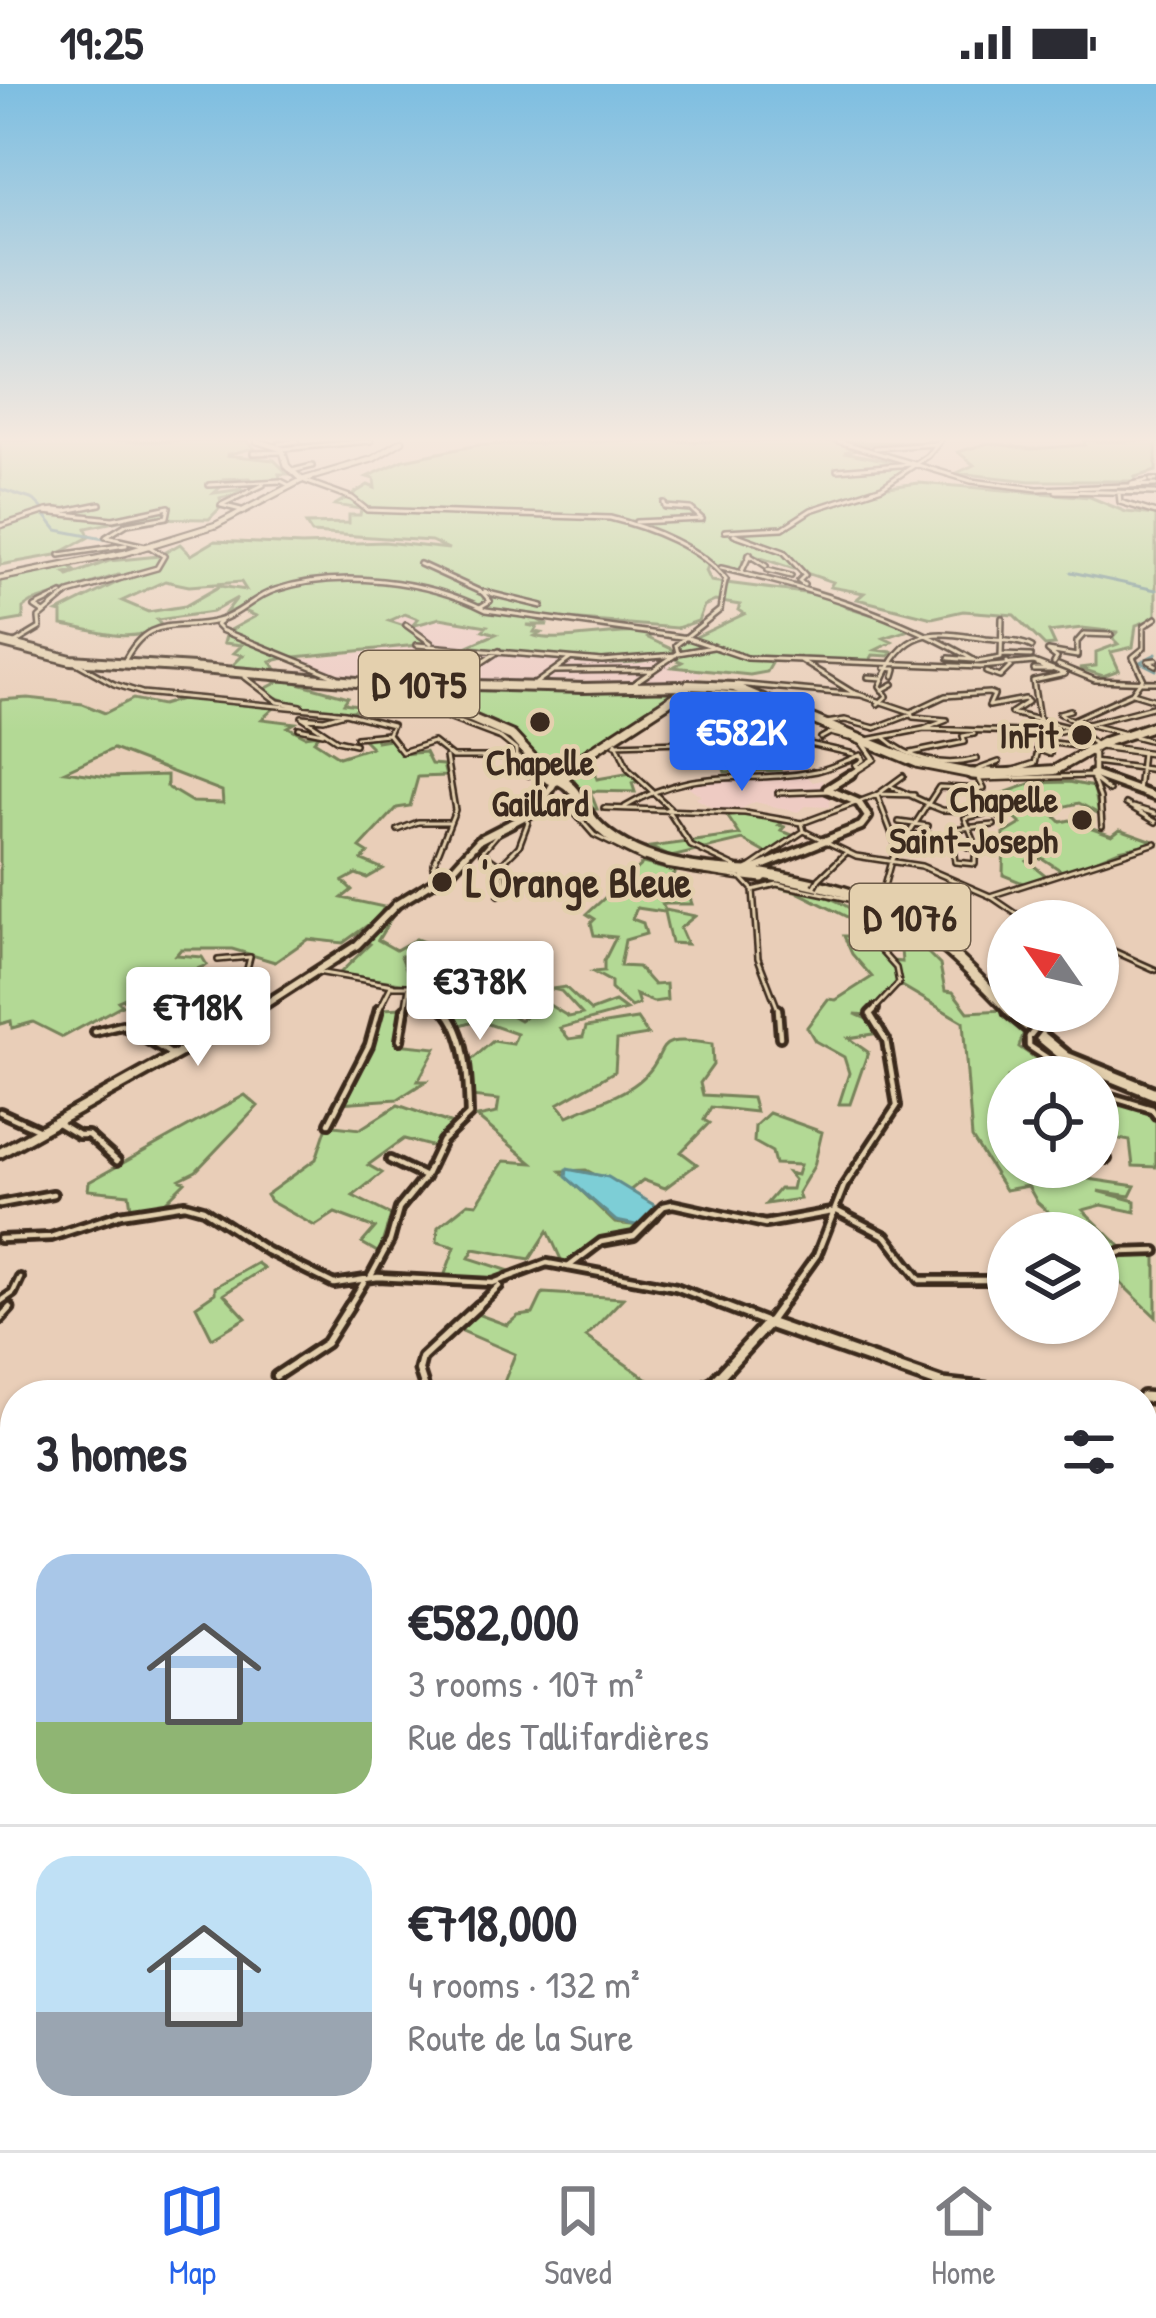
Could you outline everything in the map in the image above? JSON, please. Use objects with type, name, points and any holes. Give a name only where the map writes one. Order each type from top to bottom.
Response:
[{"type":"main road","points":[[0,578],[175,537]]},
{"type":"main road","name":"D 1075","points":[[0,642],[71,660],[321,678],[585,688]]},
{"type":"main road","name":"D 1075","points":[[189,668],[358,684]]},
{"type":"main road","points":[[215,670],[245,674]]},
{"type":"main road","name":"D 1075","points":[[321,678],[358,684]]},
{"type":"main road","name":"D 1076","points":[[358,684],[442,705],[512,736],[532,758],[574,787],[603,830],[632,848],[683,865],[756,872],[858,893],[914,919],[987,989]]},
{"type":"main road","name":"D 1075","points":[[531,686],[722,685],[929,767],[986,777],[1049,773],[1096,751]]},
{"type":"main road","points":[[0,1153],[176,1057],[316,973],[357,945],[397,904],[449,873],[479,840],[527,816],[554,776],[613,742],[684,688]]},
{"type":"main road","points":[[1096,751],[1153,728]]},
{"type":"main road","points":[[756,872],[776,854],[864,826],[868,817],[859,803],[832,789],[874,757],[861,740]]},
{"type":"main road","name":"D 1075","points":[[861,740],[939,769],[1027,775],[1061,768],[1096,751]]},
{"type":"main road","points":[[1096,751],[1156,754]]},
{"type":"main road","points":[[1096,751],[1092,777],[1156,797]]},
{"type":"main road","name":"D 1076","points":[[1036,1032],[1067,1058],[1156,1094]]},
{"type":"main road","points":[[716,1380],[768,1323],[932,1380]]},
{"type":"street","points":[[44,613],[35,607],[154,570],[164,556],[146,546],[107,537]]},
{"type":"street","points":[[661,537],[717,568],[808,588],[923,631],[976,663]]},
{"type":"street","points":[[746,537],[777,547],[802,567],[801,582],[786,586]]},
{"type":"street","points":[[60,555],[131,544]]},
{"type":"street","points":[[98,550],[105,557]]},
{"type":"street","points":[[726,580],[742,571],[750,555],[808,588]]},
{"type":"street","points":[[420,564],[482,592],[542,606]]},
{"type":"street","points":[[677,654],[676,645],[682,638],[711,619],[723,601],[726,580],[717,568]]},
{"type":"street","points":[[677,654],[634,685],[453,684],[340,677],[216,625],[275,590],[363,578],[563,624],[682,638],[747,658],[885,666],[1021,661],[1054,663],[1095,680],[1156,682]]},
{"type":"street","points":[[480,607],[490,599],[482,592]]},
{"type":"street","points":[[13,644],[40,628],[38,620],[68,593]]},
{"type":"street","points":[[949,658],[976,663],[1000,660],[1001,618]]},
{"type":"street","points":[[1134,660],[1144,648],[1144,626],[1156,618]]},
{"type":"street","points":[[123,664],[132,645],[168,623],[225,619]]},
{"type":"street","points":[[406,625],[436,645]]},
{"type":"street","points":[[881,689],[885,666],[901,644],[923,631],[1033,644],[1016,655]]},
{"type":"street","points":[[1054,663],[1058,658],[1048,651],[1077,656],[1077,642],[1084,634],[1111,635]]},
{"type":"street","points":[[417,645],[632,661],[713,647]]},
{"type":"street","points":[[453,684],[499,651]]},
{"type":"street","points":[[1002,655],[1031,656]]},
{"type":"street","points":[[531,686],[570,659]]},
{"type":"street","points":[[799,659],[813,673],[878,704],[946,720],[884,737],[861,740],[830,734],[820,738]]},
{"type":"street","points":[[71,660],[114,684],[142,693],[331,711]]},
{"type":"street","points":[[1134,660],[1156,662]]},
{"type":"street","points":[[1134,660],[1142,678]]},
{"type":"street","points":[[1021,661],[1052,670],[1034,670]]},
{"type":"street","points":[[986,672],[1000,677],[1011,666],[1006,662]]},
{"type":"street","points":[[1039,719],[1033,681],[1065,674],[1047,664]]},
{"type":"street","points":[[885,666],[896,669],[894,676]]},
{"type":"street","points":[[555,671],[652,670]]},
{"type":"street","points":[[245,674],[256,689],[278,702],[390,724],[388,734],[400,752],[413,752],[421,743],[433,742],[449,756],[516,756]]},
{"type":"street","points":[[245,674],[357,685],[501,738],[516,750],[529,775],[554,776]]},
{"type":"street","points":[[868,676],[883,678]]},
{"type":"street","points":[[1072,719],[1132,693],[1142,678]]},
{"type":"street","points":[[722,685],[746,683],[860,695]]},
{"type":"street","points":[[881,689],[893,684]]},
{"type":"street","points":[[867,685],[887,696],[878,704]]},
{"type":"street","points":[[711,706],[714,692],[751,694]]},
{"type":"street","points":[[821,724],[845,720],[875,728],[945,696],[989,692],[994,695],[988,705],[1025,699],[1028,702],[1011,713],[1074,728],[1096,751],[1124,766],[1156,770]]},
{"type":"street","points":[[1132,693],[1155,705]]},
{"type":"street","points":[[924,729],[1042,733],[1155,705]]},
{"type":"street","points":[[1070,710],[1059,712],[1085,725],[1156,742]]},
{"type":"street","points":[[1099,711],[1115,717]]},
{"type":"street","points":[[324,733],[302,716],[321,719],[345,713]]},
{"type":"street","points":[[299,728],[356,741],[388,734]]},
{"type":"street","points":[[905,753],[965,742],[963,736],[977,731]]},
{"type":"street","points":[[999,762],[974,772],[1011,771],[1035,764],[1042,733]]},
{"type":"street","points":[[884,737],[905,753],[948,764],[977,759]]},
{"type":"street","points":[[804,832],[751,867],[738,868],[692,846],[669,809],[628,769],[613,742],[788,740],[861,755]]},
{"type":"street","points":[[1038,741],[1096,751]]},
{"type":"street","points":[[1038,751],[1050,754]]},
{"type":"street","points":[[1124,766],[1126,751]]},
{"type":"street","points":[[1126,804],[1141,792],[1142,752]]},
{"type":"street","points":[[860,767],[855,765],[863,760],[861,755]]},
{"type":"street","points":[[626,807],[653,790],[720,774],[818,770],[861,755]]},
{"type":"street","points":[[449,756],[455,810],[433,866],[449,873]]},
{"type":"street","points":[[1011,771],[1027,775]]},
{"type":"street","points":[[604,808],[669,809],[802,823],[878,795],[903,776]]},
{"type":"street","points":[[1092,777],[1102,826]]},
{"type":"street","points":[[881,897],[891,860],[939,787],[981,791],[979,779],[1092,777],[1109,791]]},
{"type":"street","points":[[890,786],[929,805],[1002,818]]},
{"type":"street","points":[[778,794],[832,789]]},
{"type":"street","points":[[878,795],[915,795]]},
{"type":"street","points":[[878,795],[898,850]]},
{"type":"street","points":[[1126,804],[1156,811]]},
{"type":"street","points":[[1126,804],[1156,822]]},
{"type":"street","points":[[501,864],[513,855],[523,837],[527,816],[573,811],[589,831],[622,852],[682,871],[742,878],[753,890],[758,958],[779,1010],[780,1037]]},
{"type":"street","points":[[974,840],[965,818],[978,812]]},
{"type":"street","points":[[398,830],[416,822],[449,822]]},
{"type":"street","points":[[899,822],[928,826]]},
{"type":"street","points":[[802,823],[804,832],[846,853],[938,874],[996,900]]},
{"type":"street","points":[[952,829],[994,825]]},
{"type":"street","points":[[499,895],[505,887],[501,864],[482,852],[500,831]]},
{"type":"street","points":[[907,836],[929,835]]},
{"type":"street","points":[[944,839],[955,853],[955,862]]},
{"type":"street","points":[[974,840],[985,840]]},
{"type":"street","points":[[974,840],[968,848],[984,852]]},
{"type":"street","points":[[990,896],[1156,843]]},
{"type":"street","points":[[814,888],[846,853]]},
{"type":"street","points":[[938,874],[955,862],[975,864],[975,857]]},
{"type":"street","points":[[422,1380],[422,1358],[500,1282],[542,1264],[676,1287],[768,1323],[817,1255],[844,1186],[897,1106],[886,1040],[870,1014],[899,982],[896,968],[878,948],[877,907],[814,888],[769,884],[753,890]]},
{"type":"street","points":[[950,910],[947,890],[957,884]]},
{"type":"street","points":[[1119,953],[1156,970]]},
{"type":"street","points":[[148,1014],[174,1013],[209,994],[246,973],[250,957],[218,960]]},
{"type":"street","points":[[276,1376],[326,1343],[389,1241],[399,1209],[425,1177],[442,1141],[469,1114],[469,1084],[453,1018],[423,986],[316,973]]},
{"type":"street","points":[[329,1123],[393,985]]},
{"type":"street","points":[[400,1040],[409,987]]},
{"type":"street","points":[[209,994],[253,1012]]},
{"type":"street","points":[[180,1020],[210,1036]]},
{"type":"street","points":[[95,1032],[122,1025],[176,1057]]},
{"type":"street","points":[[1033,1032],[1029,1046],[1044,1056]]},
{"type":"street","points":[[1119,1099],[1152,1108],[1156,1115]]},
{"type":"street","points":[[0,1112],[40,1130]]},
{"type":"street","points":[[56,1121],[77,1135],[88,1135],[117,1161]]},
{"type":"street","points":[[390,1160],[425,1177]]},
{"type":"street","points":[[0,1204],[53,1194]]},
{"type":"street","points":[[0,1239],[51,1237],[120,1214],[175,1204],[203,1209],[324,1282],[500,1282]]},
{"type":"street","points":[[566,1268],[601,1242],[634,1236],[655,1213],[673,1204],[765,1224],[837,1211],[886,1236],[920,1280],[987,1280]]},
{"type":"street","points":[[1119,1253],[1156,1251]]},
{"type":"street","points":[[0,1302],[13,1293],[20,1278]]},
{"type":"street","points":[[0,1319],[10,1308]]},
{"type":"shaded area","points":[[405,614],[416,616],[414,624],[440,618],[490,626],[498,633],[471,646],[547,657],[674,655],[676,660],[669,667],[705,671],[693,684],[586,687],[331,678],[312,674],[314,669],[303,659],[426,644],[408,627],[388,621]]},
{"type":"shaded area","points":[[774,754],[804,755],[810,771],[803,772],[813,782],[823,780],[822,791],[831,795],[829,807],[806,806],[798,812],[755,802],[727,816],[695,798],[701,796],[685,784],[713,775],[780,772]]},
{"type":"green space","points":[[0,537],[88,537],[56,555],[0,565]]},
{"type":"green space","points":[[378,537],[1156,537],[1156,618],[1136,625],[1133,647],[1111,652],[1119,670],[1103,676],[1079,668],[1096,666],[1096,652],[1118,644],[1112,638],[1117,632],[1082,628],[1049,632],[1055,645],[1045,646],[1014,615],[963,611],[932,618],[857,599],[864,593],[830,587],[833,582],[752,555],[743,560],[741,570],[708,566],[706,571],[711,581],[828,596],[915,628],[884,638],[892,642],[876,650],[892,652],[873,655],[869,662],[775,658],[767,672],[750,675],[673,667],[682,662],[675,659],[681,652],[677,646],[744,614],[738,610],[740,605],[715,601],[704,606],[698,621],[677,628],[544,617],[540,621],[548,625],[527,625],[537,627],[534,632],[541,633],[535,636],[545,638],[657,633],[648,638],[676,651],[656,659],[604,663],[468,646],[496,634],[483,630],[487,626],[440,618],[412,626],[418,619],[405,614],[389,621],[408,627],[428,644],[271,661],[277,671],[230,668],[243,655],[234,653],[242,645],[224,643],[227,632],[256,616],[242,610],[226,612],[237,598],[212,612],[157,620],[161,625],[138,635],[62,625],[58,612],[122,580],[118,575],[32,602],[23,608],[23,619],[0,623],[0,578],[68,565],[75,571],[65,573],[68,576],[109,561],[159,556],[180,544],[191,555],[215,541],[384,542],[449,549],[431,541]],"holes":[[[165,581],[189,586],[241,582],[246,590],[220,586],[185,606],[148,612],[122,601]]]},
{"type":"green space","points":[[284,679],[348,697],[344,703],[365,706],[326,711],[261,691]]},
{"type":"green space","points":[[389,687],[678,690],[564,769],[492,723]]},
{"type":"green space","points":[[185,698],[274,708],[262,719],[295,723],[288,727],[305,736],[320,734],[314,741],[339,757],[371,747],[362,738],[376,736],[377,741],[389,739],[401,754],[425,752],[431,764],[443,765],[446,776],[418,777],[410,806],[397,808],[360,848],[368,853],[362,860],[383,869],[367,878],[356,874],[343,881],[352,890],[342,898],[384,907],[379,917],[343,943],[308,939],[275,962],[232,949],[181,949],[176,955],[202,957],[207,965],[118,1001],[122,1005],[63,1037],[33,1022],[12,1028],[11,1021],[0,1024],[0,700],[83,704],[105,713],[133,699],[162,705]],"holes":[[[113,749],[222,791],[223,803],[192,802],[167,787],[167,775],[108,777],[65,771]]]},
{"type":"green space","points":[[770,747],[780,770],[725,772],[718,751]]},
{"type":"green space","points":[[590,755],[597,779],[631,773],[640,781],[632,783],[635,792],[590,791],[597,809],[589,809],[570,773]]},
{"type":"green space","points":[[1033,783],[1094,787],[1099,814],[1079,803],[1049,810],[1061,822],[1070,820],[1112,835],[1120,829],[1156,842],[1119,850],[1065,873],[1042,858],[1028,861],[1049,878],[1025,884],[1003,875],[1004,834],[1021,824],[1006,810],[1009,802],[989,798]]},
{"type":"green space","points":[[745,814],[786,820],[779,825],[785,827],[782,831],[795,836],[768,854],[743,840],[671,857],[650,847],[740,835],[728,817]]},
{"type":"green space","points":[[643,863],[676,872],[662,883],[689,895],[692,904],[662,904],[665,910],[695,916],[680,928],[687,944],[671,943],[664,912],[637,908],[632,919],[643,923],[646,934],[625,940],[620,966],[638,967],[654,985],[666,984],[667,1000],[653,1002],[636,995],[639,1004],[631,1007],[611,989],[611,982],[593,972],[604,971],[616,937],[594,935],[591,923],[595,919],[587,914]]},
{"type":"green space","points":[[769,885],[811,892],[849,908],[866,924],[874,925],[877,951],[892,961],[902,962],[900,938],[907,932],[940,965],[945,991],[953,992],[968,1012],[987,1011],[987,1032],[1024,1032],[1019,1047],[1032,1056],[987,1056],[987,1162],[972,1138],[963,1022],[902,986],[888,991],[868,1015],[855,1014],[871,1021],[880,1033],[848,1038],[868,1052],[850,1104],[839,1104],[849,1073],[844,1057],[815,1041],[807,1027],[828,999],[836,1000],[872,977],[844,936],[857,936],[857,922],[795,891]]},
{"type":"green space","points":[[385,916],[392,917],[378,940],[396,950],[416,939],[424,942],[426,955],[417,959],[415,967],[409,965],[408,956],[401,956],[407,971],[424,970],[415,985],[339,974],[370,944],[364,941]]},
{"type":"green space","points":[[471,953],[482,957],[462,970],[462,995],[489,1010],[493,1004],[520,1020],[546,1003],[569,1017],[582,1014],[561,991],[552,989],[565,987],[591,1011],[615,1002],[626,1010],[560,1028],[569,1039],[583,1037],[586,1027],[637,1019],[648,1035],[617,1040],[615,1071],[558,1104],[568,1116],[630,1087],[649,1072],[663,1048],[677,1041],[712,1044],[713,1065],[700,1083],[703,1095],[752,1098],[756,1112],[711,1107],[704,1120],[709,1123],[681,1152],[697,1164],[665,1188],[643,1180],[628,1192],[586,1170],[561,1171],[615,1223],[640,1226],[633,1234],[603,1240],[564,1266],[548,1231],[530,1259],[474,1249],[469,1258],[516,1273],[496,1282],[448,1280],[445,1274],[455,1247],[437,1242],[438,1227],[468,1203],[477,1204],[504,1161],[532,1163],[477,1117],[497,1113],[499,1100],[470,1097],[467,1064],[493,1041],[513,1044],[517,1034],[477,1020],[461,1025],[424,981],[441,978],[443,965]]},
{"type":"green space","points":[[403,1008],[396,1044],[436,1048],[418,1081],[426,1081],[398,1099],[338,1103],[359,1068],[380,1009]]},
{"type":"green space","points":[[245,1095],[258,1106],[196,1171],[180,1179],[185,1182],[164,1203],[131,1208],[129,1194],[88,1190],[89,1182]]},
{"type":"green space","points":[[1119,1101],[1151,1112],[1156,1119],[1156,1167],[1133,1166],[1130,1141],[1119,1139]]},
{"type":"green space","points":[[398,1105],[455,1125],[434,1147],[404,1139],[368,1165],[382,1173],[353,1196],[391,1215],[379,1253],[362,1243],[375,1228],[335,1213],[315,1226],[270,1201],[266,1195],[316,1159],[331,1114],[337,1113],[334,1126],[360,1129]]},
{"type":"green space","points":[[769,1113],[822,1132],[814,1166],[798,1193],[800,1199],[766,1204],[779,1189],[792,1189],[794,1180],[788,1173],[797,1175],[800,1165],[775,1164],[772,1152],[754,1142],[755,1126]]},
{"type":"green space","points":[[1135,1186],[1130,1196],[1098,1191],[1135,1201],[1135,1212],[1102,1205],[1085,1212],[1048,1212],[1029,1188]]},
{"type":"green space","points":[[1156,1253],[1156,1317],[1119,1281],[1119,1256]]},
{"type":"green space","points":[[257,1263],[264,1268],[224,1294],[246,1318],[212,1338],[196,1306],[215,1293],[215,1287]]},
{"type":"green space","points":[[543,1293],[623,1298],[586,1337],[649,1380],[505,1380],[515,1354],[460,1330],[477,1314],[507,1325],[518,1316],[533,1314]]},
{"type":"water","points":[[567,1169],[608,1177],[659,1208],[641,1226],[616,1221],[566,1177]]},
{"type":"waterway","points":[[96,537],[109,540]]},
{"type":"waterway","points":[[1071,572],[1156,590]]},
{"type":"waterway","points":[[1156,654],[1140,662],[1156,670]]},
{"type":"place","name":"Chapelle Gaillard","points":[[540,722]]},
{"type":"place","name":"InFit","points":[[1082,735]]},
{"type":"place","name":"Chapelle Saint-Joseph","points":[[1082,820]]},
{"type":"place","name":"L'Orange Bleue","points":[[442,882]]}]
